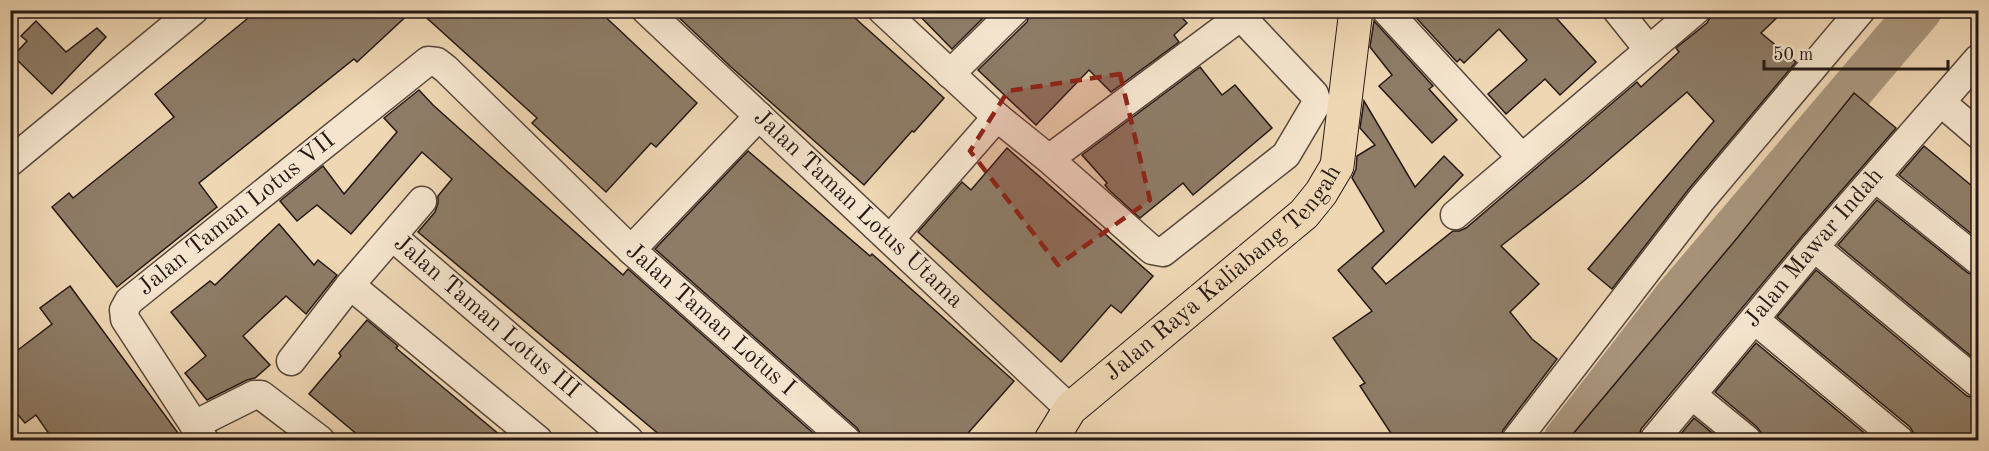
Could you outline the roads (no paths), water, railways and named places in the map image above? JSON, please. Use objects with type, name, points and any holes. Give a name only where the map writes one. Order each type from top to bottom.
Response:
[{"type":"main road","name":"Jalan Raya Kaliabang Tengah","points":[[1051,441],[1070,409],[1304,214],[1321,193],[1337,166],[1356,10]]},
{"type":"street","points":[[10,162],[194,10]]},
{"type":"street","name":"Jalan Taman Lotus Utama","points":[[646,10],[1070,409]]},
{"type":"street","points":[[882,10],[997,117],[1152,250],[1159,253],[1287,155],[1315,106],[1316,100],[1314,94],[1248,24],[1237,19],[1048,159]]},
{"type":"street","points":[[950,74],[1015,10]]},
{"type":"street","points":[[1386,10],[1522,158]]},
{"type":"street","points":[[1617,10],[1649,50]]},
{"type":"street","points":[[1455,215],[1696,10]]},
{"type":"street","points":[[1516,441],[1701,200],[1861,10]]},
{"type":"street","name":"Jalan Mawar Indah","points":[[1654,441],[1814,247],[1978,59]]},
{"type":"street","name":"Jalan Taman Lotus VII","points":[[320,441],[261,395],[254,395],[199,433],[125,319],[124,310],[129,301],[428,61],[437,62],[446,69],[631,250]]},
{"type":"street","points":[[1942,103],[1978,134]]},
{"type":"street","name":"Jalan Taman Lotus I","points":[[759,116],[631,250],[846,441]]},
{"type":"street","points":[[890,239],[997,117]]},
{"type":"street","points":[[1876,178],[1978,260]]},
{"type":"street","points":[[393,237],[422,201]]},
{"type":"street","name":"Jalan Taman Lotus III","points":[[291,361],[350,285],[393,237],[629,441]]},
{"type":"street","points":[[1814,247],[1978,383]]},
{"type":"street","points":[[350,285],[538,441]]},
{"type":"street","points":[[1755,320],[1899,441]]},
{"type":"street","points":[[1692,395],[1747,441]]},
{"type":"waterway","points":[[1565,440],[1676,297],[1920,10]]}]
